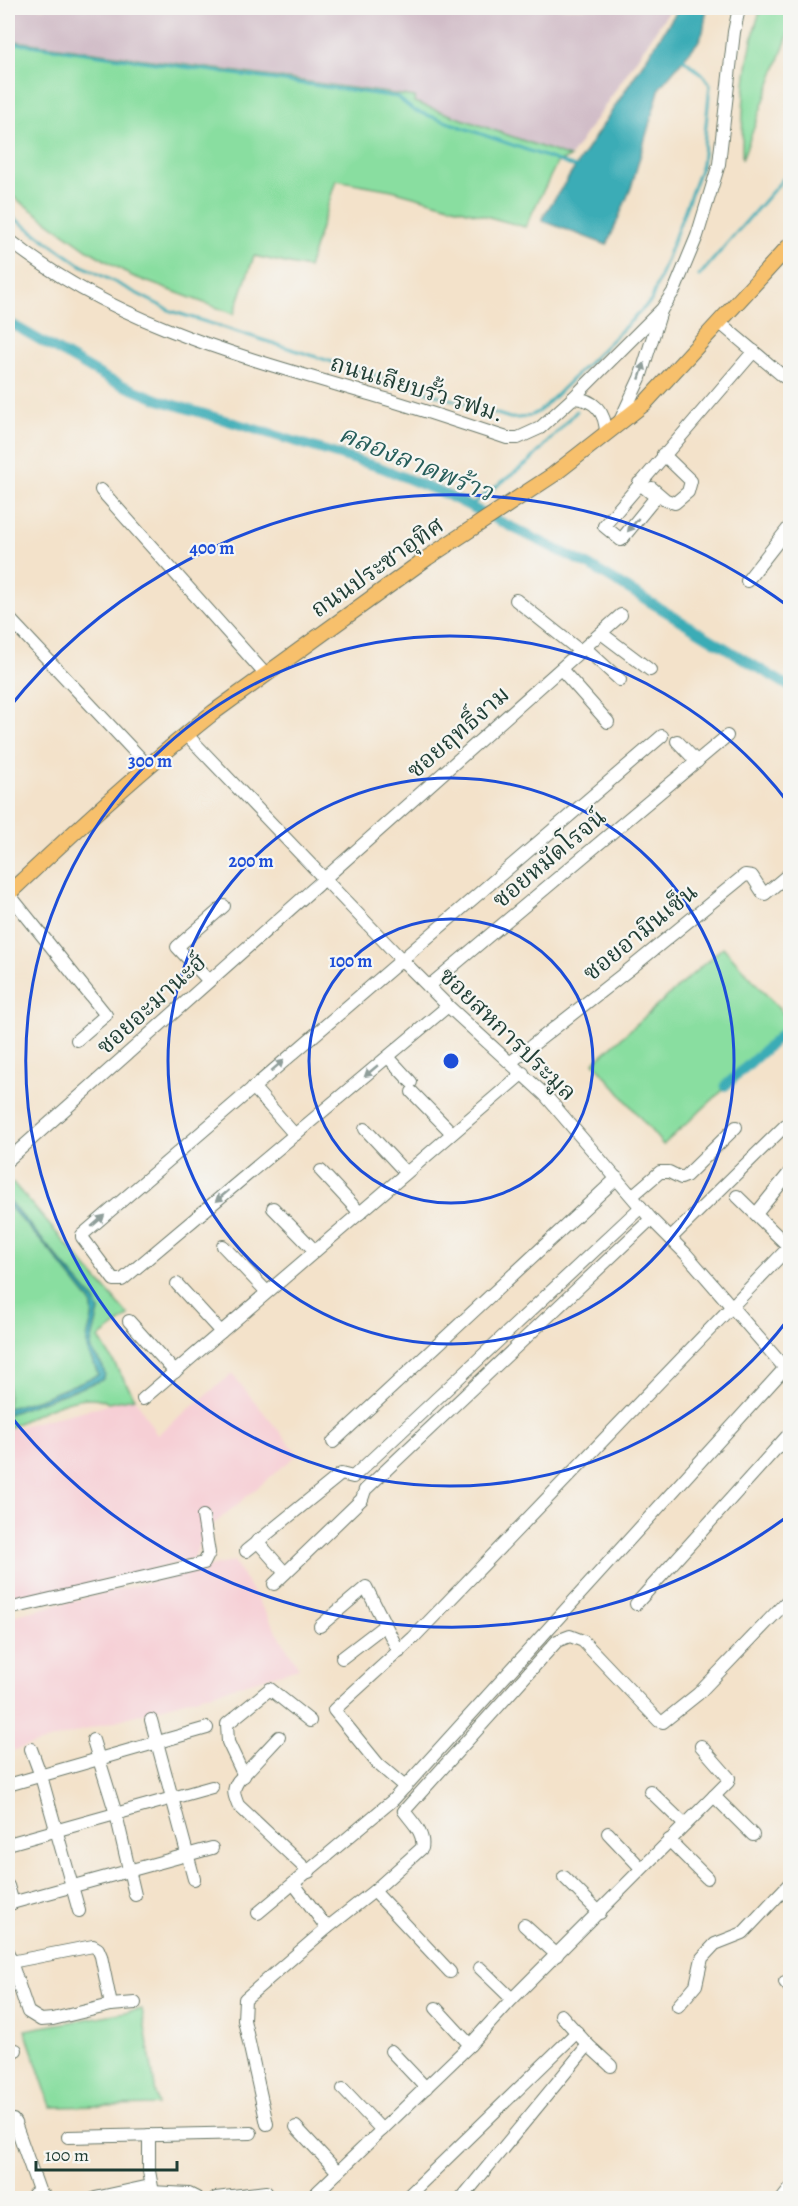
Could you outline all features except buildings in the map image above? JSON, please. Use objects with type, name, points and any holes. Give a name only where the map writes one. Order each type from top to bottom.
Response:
[{"type":"main road","name":"ถนนประชาอุทิศ","points":[[8,893],[186,734],[427,558],[553,475],[645,403],[790,245]]},
{"type":"street","name":"ถนนเลียบรั้ว รฟม.","points":[[8,239],[56,273],[119,308],[171,332],[278,368],[387,399],[507,438],[524,436],[540,428],[573,398],[662,309],[675,289],[697,236],[719,164],[734,32],[740,8]]},
{"type":"street","points":[[573,398],[587,400],[598,408],[612,429],[640,378],[662,309]]},
{"type":"street","points":[[720,323],[784,377],[790,369]]},
{"type":"street","points":[[640,481],[656,497],[621,540],[604,526],[640,481],[663,454],[754,351]]},
{"type":"street","points":[[640,481],[666,500],[675,503],[688,492],[691,481],[663,454]]},
{"type":"street","points":[[101,490],[266,675]]},
{"type":"street","points":[[747,581],[786,541],[790,526]]},
{"type":"street","points":[[516,600],[620,680]]},
{"type":"street","name":"ซอยฤทธิ์งาม","points":[[323,879],[621,615]]},
{"type":"street","points":[[8,617],[148,766]]},
{"type":"street","points":[[601,633],[650,670]]},
{"type":"street","points":[[561,669],[608,722]]},
{"type":"street","name":"ซอยสหการประมูล","points":[[186,734],[401,959],[448,1006],[545,1095],[651,1219],[671,1238],[788,1371]]},
{"type":"street","points":[[448,1006],[122,1280],[114,1280],[82,1236],[662,736]]},
{"type":"street","name":"ซอยหมัดโรจน์","points":[[429,987],[727,736]]},
{"type":"street","points":[[677,741],[697,762]]},
{"type":"street","name":"ซอยอามินเซ็น","points":[[511,1062],[745,875],[752,876],[765,894],[790,873]]},
{"type":"street","name":"ซอยอะมานะฮ์","points":[[8,1160],[323,879]]},
{"type":"street","points":[[8,893],[106,1015],[77,1040]]},
{"type":"street","points":[[209,981],[177,947],[224,906]]},
{"type":"street","points":[[388,1057],[452,1133]]},
{"type":"street","points":[[143,1399],[523,1073]]},
{"type":"street","points":[[254,1087],[294,1135]]},
{"type":"street","points":[[671,1238],[790,1121]]},
{"type":"street","points":[[632,1196],[660,1173],[669,1172],[681,1178],[686,1176],[736,1127]]},
{"type":"street","points":[[365,1129],[406,1173]]},
{"type":"street","points":[[321,1171],[360,1213]]},
{"type":"street","points":[[756,1214],[790,1172]]},
{"type":"street","points":[[333,1442],[617,1178]]},
{"type":"street","points":[[405,1787],[378,1764],[334,1710],[399,1652],[790,1247],[737,1196]]},
{"type":"street","points":[[353,1477],[641,1207]]},
{"type":"street","points":[[273,1208],[315,1251]]},
{"type":"street","points":[[274,1584],[362,1499],[365,1490],[552,1310],[651,1219]]},
{"type":"street","points":[[223,1245],[267,1292]]},
{"type":"street","points":[[600,1245],[610,1256]]},
{"type":"street","points":[[177,1284],[221,1332]]},
{"type":"street","points":[[542,1299],[552,1310]]},
{"type":"street","points":[[129,1321],[175,1372]]},
{"type":"street","points":[[258,1913],[393,1800],[788,1371]]},
{"type":"street","points":[[442,1393],[454,1404]]},
{"type":"street","points":[[636,1604],[790,1433]]},
{"type":"street","points":[[246,1551],[341,1474],[353,1477],[365,1490]]},
{"type":"street","points":[[8,1609],[204,1563],[210,1553],[202,1516]]},
{"type":"street","points":[[257,1540],[285,1574]]},
{"type":"street","points":[[320,1626],[366,1587],[399,1652]]},
{"type":"street","points":[[404,1811],[557,1641],[570,1636],[583,1641],[663,1722],[698,1694],[790,1598]]},
{"type":"street","points":[[342,1658],[385,1625]]},
{"type":"street","points":[[244,1776],[228,1742],[227,1724],[270,1689],[310,1720]]},
{"type":"street","points":[[151,1720],[194,1879]]},
{"type":"street","points":[[8,1785],[207,1728]]},
{"type":"street","points":[[279,1737],[233,1788],[238,1805],[309,1872]]},
{"type":"street","points":[[93,1740],[117,1814],[135,1895]]},
{"type":"street","points":[[311,2199],[470,2045],[512,1999],[714,1796],[729,1778],[701,1746]]},
{"type":"street","points":[[31,1749],[41,1776],[79,1911]]},
{"type":"street","points":[[8,1844],[212,1787]]},
{"type":"street","points":[[650,1791],[685,1825]]},
{"type":"street","points":[[714,1796],[753,1835]]},
{"type":"street","points":[[267,2124],[244,2020],[245,1999],[422,1848],[421,1834],[393,1800]]},
{"type":"street","points":[[608,1833],[641,1868]]},
{"type":"street","points":[[669,1840],[707,1878]]},
{"type":"street","points":[[8,1886],[10,1903],[212,1848]]},
{"type":"street","points":[[564,1877],[600,1913]]},
{"type":"street","points":[[678,2006],[696,1985],[702,1958],[715,1944],[743,1933],[790,1883]]},
{"type":"street","points":[[294,1884],[327,1928]]},
{"type":"street","points":[[374,1891],[450,1972]]},
{"type":"street","points":[[524,1925],[557,1955]]},
{"type":"street","points":[[111,2005],[98,1948],[93,1946],[9,1958],[28,2012],[41,2020],[111,2005],[135,2003]]},
{"type":"street","points":[[480,1968],[512,1999]]},
{"type":"street","points":[[436,2008],[470,2045]]},
{"type":"street","points":[[561,2015],[611,2066]]},
{"type":"street","points":[[406,2199],[577,2032]]},
{"type":"street","points":[[462,2199],[588,2045]]},
{"type":"street","points":[[391,2051],[426,2088]]},
{"type":"street","points":[[344,2089],[382,2130]]},
{"type":"street","points":[[8,2120],[13,2120],[15,2123],[40,2197]]},
{"type":"street","points":[[296,2127],[338,2172]]},
{"type":"street","points":[[68,2137],[251,2133]]},
{"type":"street","points":[[149,2134],[152,2192]]},
{"type":"street","points":[[783,2199],[790,2189]]},
{"type":"street","points":[[95,2199],[152,2192],[189,2194],[196,2199]]},
{"type":"street","points":[[216,2199],[266,2192]]},
{"type":"shaded area","points":[[8,8],[671,8],[570,157],[414,102],[414,97],[8,40]]},
{"type":"shaded area","points":[[232,1374],[298,1454],[203,1533],[194,1559],[8,1605],[8,1429],[135,1398],[157,1435]]},
{"type":"shaded area","points":[[234,1561],[299,1668],[8,1752],[8,1617]]},
{"type":"green space","points":[[761,8],[790,8],[790,30],[742,160],[745,83],[755,26]]},
{"type":"green space","points":[[8,40],[415,97],[414,102],[570,157],[557,163],[525,227],[392,190],[336,180],[308,268],[254,256],[234,314],[132,276],[88,250],[8,193]]},
{"type":"green space","points":[[723,947],[790,1021],[724,1084],[722,1091],[663,1145],[594,1062]]},
{"type":"green space","points":[[8,1182],[13,1183],[129,1316],[99,1338],[135,1398],[108,1403],[85,1398],[72,1401],[43,1411],[8,1428],[8,1414],[102,1380],[103,1367],[90,1348],[99,1311],[95,1301],[8,1200]]},
{"type":"green space","points":[[8,1205],[51,1252],[90,1301],[92,1318],[88,1343],[98,1375],[40,1399],[8,1408]]},
{"type":"green space","points":[[142,2009],[158,2105],[51,2107],[25,2030]]},
{"type":"water","points":[[679,8],[707,8],[703,32],[698,42],[660,87],[631,188],[607,245],[543,221],[542,218]]},
{"type":"water","points":[[8,1200],[95,1301],[99,1311],[90,1348],[103,1367],[105,1375],[102,1380],[8,1414],[8,1408],[40,1399],[98,1375],[87,1348],[87,1336],[92,1320],[90,1301],[51,1252],[8,1205]]},
{"type":"waterway","points":[[8,42],[397,97],[413,110],[575,167]]},
{"type":"waterway","points":[[8,214],[81,265],[171,311],[510,418],[528,417],[544,407],[651,301],[702,164],[710,85],[705,77],[682,58]]},
{"type":"waterway","points":[[699,276],[790,171]]},
{"type":"waterway","name":"คลองลาดพร้าว","points":[[8,322],[110,380],[162,401],[382,468],[447,495],[592,567],[790,687]]},
{"type":"waterway","points":[[470,506],[530,461],[577,411]]},
{"type":"waterway","points":[[725,1086],[790,1027]]}]
